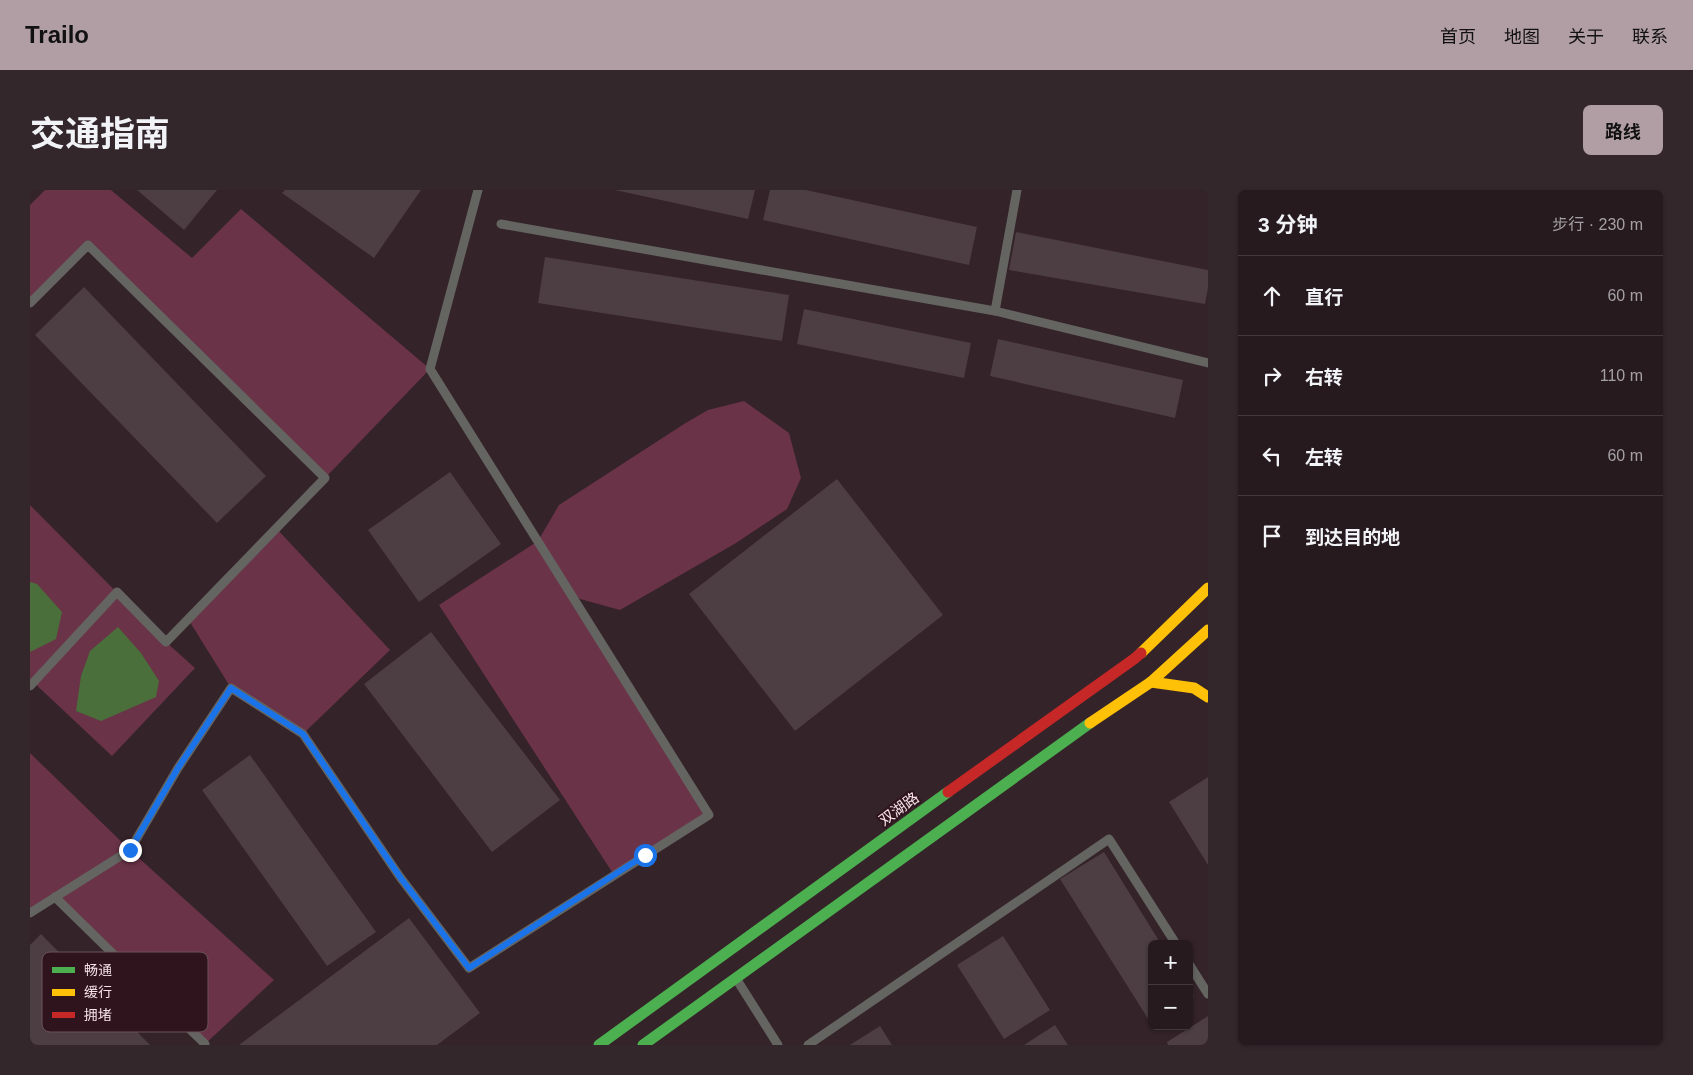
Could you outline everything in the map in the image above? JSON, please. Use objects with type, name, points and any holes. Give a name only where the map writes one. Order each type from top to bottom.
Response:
[{"type":"main road","name":"双湖路","points":[[599,1045],[1134,659],[1208,588]]},
{"type":"main road","points":[[643,1045],[1085,726],[1151,682],[1208,630]]},
{"type":"main road","points":[[1151,682],[1194,688],[1208,697]]},
{"type":"lane","points":[[30,913],[130,850],[178,768],[231,688],[303,734],[400,877],[469,968],[709,814],[430,369],[478,190]]},
{"type":"lane","points":[[995,311],[1017,190]]},
{"type":"lane","points":[[501,224],[995,311],[1208,362]]},
{"type":"lane","points":[[30,303],[88,245],[325,478],[166,642],[117,592],[30,686]]},
{"type":"lane","points":[[808,1045],[1109,839],[1173,940]]},
{"type":"lane","points":[[55,898],[110,952]]},
{"type":"lane","points":[[1193,970],[1208,994]]},
{"type":"lane","points":[[736,978],[778,1045]]},
{"type":"lane","points":[[193,1032],[205,1044]]},
{"type":"shaded area","points":[[45,190],[111,190],[192,258],[241,209],[430,369],[325,478],[88,245],[30,303],[30,205]]},
{"type":"shaded area","points":[[744,401],[789,433],[801,478],[787,509],[736,543],[620,610],[573,597],[709,815],[614,875],[439,605],[538,541],[559,505],[708,410]]},
{"type":"shaded area","points":[[30,505],[166,642],[195,668],[112,756],[30,679]]},
{"type":"shaded area","points":[[276,528],[390,650],[303,734],[231,688],[188,619]]},
{"type":"shaded area","points":[[30,582],[37,584],[62,612],[56,639],[30,652]]},
{"type":"shaded area","points":[[118,627],[141,653],[159,681],[156,697],[101,721],[76,711],[81,676],[90,651]]},
{"type":"shaded area","points":[[30,753],[130,850],[274,980],[205,1044],[193,1032],[208,1032],[208,952],[110,952],[55,898],[30,913]]},
{"type":"building","points":[[137,190],[217,190],[184,230]]},
{"type":"building","points":[[285,190],[421,190],[374,258],[282,193]]},
{"type":"building","points":[[615,190],[755,190],[748,219]]},
{"type":"building","points":[[770,190],[806,190],[977,227],[969,265],[763,220]]},
{"type":"building","points":[[1016,232],[1208,270],[1208,288],[1205,304],[1009,270]]},
{"type":"building","points":[[545,257],[789,295],[782,341],[538,303]]},
{"type":"building","points":[[84,287],[266,476],[217,523],[35,335]]},
{"type":"building","points":[[804,309],[971,343],[964,378],[797,344]]},
{"type":"building","points":[[998,339],[1183,380],[1175,418],[990,376]]},
{"type":"building","points":[[450,472],[501,544],[419,602],[368,530]]},
{"type":"building","points":[[837,479],[943,615],[795,731],[689,594]]},
{"type":"building","points":[[431,632],[560,800],[492,852],[364,684]]},
{"type":"building","points":[[250,755],[376,932],[327,966],[202,790]]},
{"type":"building","points":[[1208,777],[1208,865],[1169,802]]},
{"type":"building","points":[[1104,852],[1159,940],[1148,940],[1148,1019],[1060,879]]},
{"type":"building","points":[[409,918],[480,1013],[437,1045],[239,1045]]},
{"type":"building","points":[[41,934],[59,952],[42,952],[42,1032],[137,1032],[150,1045],[30,1045],[30,945]]},
{"type":"building","points":[[1003,936],[1050,1010],[1004,1039],[957,965]]},
{"type":"building","points":[[1208,1016],[1208,1045],[1168,1045],[1167,1042],[1186,1030],[1193,1030],[1193,1026]]},
{"type":"building","points":[[1055,1025],[1068,1045],[1024,1045]]},
{"type":"building","points":[[880,1026],[892,1045],[850,1045]]},
{"type":"traffic: fast","points":[[643,1045],[1090,723]]},
{"type":"traffic: fast","points":[[599,1045],[948,792]]},
{"type":"traffic: slow","points":[[1141,653],[1208,588]]},
{"type":"traffic: slow","points":[[1090,723],[1151,682],[1208,630]]},
{"type":"traffic: slow","points":[[1151,682],[1194,688],[1208,697]]},
{"type":"traffic: jam","points":[[948,792],[1141,653]]},
{"type":"route","points":[[130,850],[178,768],[231,688],[303,734],[400,877],[469,968],[645,855]]}]
